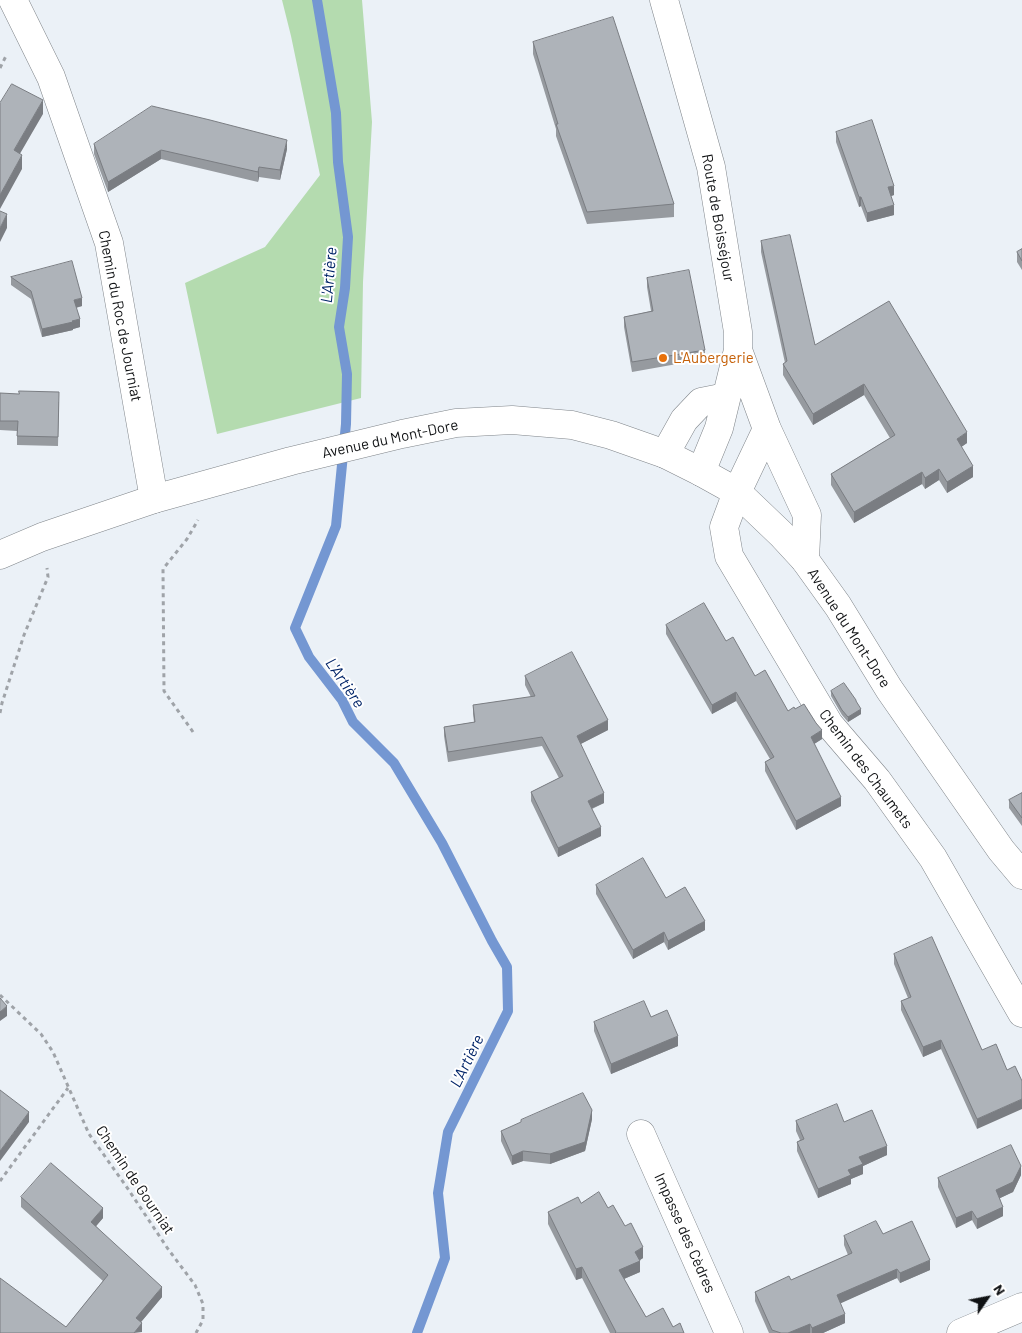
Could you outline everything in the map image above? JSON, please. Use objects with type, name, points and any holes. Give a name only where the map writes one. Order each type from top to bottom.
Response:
[{"type":"street","name":"Chemin du Roc de Journiat","points":[[13,0],[51,77],[109,243],[154,499]]},
{"type":"street","name":"Route de Boisséjour","points":[[664,0],[711,167],[738,332],[738,350],[719,428],[701,472]]},
{"type":"street","name":"Route de Boisséjour","points":[[738,350],[766,429],[807,515],[805,560]]},
{"type":"street","points":[[665,454],[684,420],[701,402],[726,397]]},
{"type":"street","name":"Avenue du Mont-Dore","points":[[0,555],[42,537],[154,499],[291,461],[456,423],[512,420],[572,425],[611,435],[665,454],[737,492],[781,534],[805,560],[838,606],[888,689],[1001,850],[1022,875]]},
{"type":"street","points":[[737,492],[766,429]]},
{"type":"street","name":"Chemin des Chaumets","points":[[737,492],[724,528],[729,556],[829,724],[877,780],[933,858],[1022,1012]]},
{"type":"street","name":"Impasse des Cèdres","points":[[641,1134],[729,1333]]},
{"type":"street","points":[[961,1333],[1022,1307]]},
{"type":"path","points":[[193,732],[164,691],[163,569],[188,539],[220,480]]},
{"type":"path","points":[[0,713],[24,635],[48,577],[42,537]]},
{"type":"path","name":"Chemin de Gourniat","points":[[0,995],[41,1034],[53,1052],[89,1134],[168,1249],[195,1284],[203,1304],[203,1320],[196,1333]]},
{"type":"path","points":[[0,1181],[69,1088]]},
{"type":"green space","points":[[282,0],[362,0],[372,122],[363,282],[361,398],[217,434],[185,283],[265,247],[320,175]]},
{"type":"building","points":[[613,17],[674,204],[587,212],[556,124],[558,124],[533,42]]},
{"type":"building","points":[[12,84],[43,100],[14,150],[22,155],[0,195],[0,103]]},
{"type":"building","points":[[152,106],[287,140],[280,170],[259,167],[258,172],[161,150],[108,182],[94,144]]},
{"type":"building","points":[[872,120],[894,186],[888,187],[894,205],[867,213],[861,197],[859,197],[836,132]]},
{"type":"building","points":[[0,211],[7,214],[0,228]]},
{"type":"building","points":[[790,235],[815,345],[889,301],[967,432],[957,439],[973,466],[947,482],[939,469],[925,478],[922,472],[854,512],[831,474],[895,435],[864,384],[813,414],[783,364],[787,361],[761,241]]},
{"type":"building","points":[[1022,249],[1022,261],[1017,252]]},
{"type":"building","points":[[72,261],[82,298],[74,300],[80,319],[42,329],[31,291],[11,277]]},
{"type":"building","points":[[689,270],[705,350],[632,362],[624,317],[653,311],[647,278]]},
{"type":"building","points":[[19,391],[59,392],[58,437],[17,436],[18,421],[0,421],[0,393],[19,394]]},
{"type":"building","points":[[704,603],[726,641],[733,637],[755,676],[765,670],[788,711],[804,704],[822,730],[811,737],[841,797],[796,821],[765,762],[774,757],[736,692],[712,705],[666,625]]},
{"type":"building","points":[[572,652],[608,720],[577,736],[604,793],[588,801],[601,827],[558,848],[531,792],[563,776],[542,737],[448,752],[444,727],[475,722],[473,705],[535,696],[525,676]]},
{"type":"building","points":[[844,683],[861,709],[848,717],[831,691]]},
{"type":"building","points":[[1022,793],[1022,818],[1009,800]]},
{"type":"building","points":[[643,858],[666,898],[685,887],[705,921],[668,941],[664,932],[633,950],[596,885]]},
{"type":"building","points":[[932,937],[982,1050],[996,1044],[1007,1070],[1015,1066],[1022,1081],[1022,1099],[977,1119],[941,1040],[923,1047],[901,1001],[911,997],[894,954]]},
{"type":"building","points":[[0,998],[7,1006],[0,1012]]},
{"type":"building","points":[[644,1001],[651,1017],[667,1010],[678,1036],[611,1064],[594,1022]]},
{"type":"building","points":[[0,1090],[29,1112],[0,1151]]},
{"type":"building","points":[[583,1093],[592,1110],[585,1142],[550,1154],[523,1151],[512,1156],[501,1131],[521,1122],[521,1120]]},
{"type":"building","points":[[837,1104],[844,1122],[872,1110],[887,1146],[859,1157],[863,1164],[848,1170],[851,1175],[818,1189],[797,1142],[804,1139],[796,1121]]},
{"type":"building","points":[[1011,1145],[1021,1166],[1013,1182],[996,1190],[1003,1207],[977,1219],[972,1211],[956,1218],[938,1178]]},
{"type":"building","points":[[51,1163],[103,1208],[91,1222],[162,1287],[136,1318],[142,1323],[134,1333],[0,1333],[0,1278],[66,1327],[108,1275],[21,1197]]},
{"type":"building","points":[[599,1192],[608,1208],[613,1205],[625,1226],[631,1223],[643,1247],[635,1252],[640,1261],[619,1270],[646,1317],[663,1308],[673,1327],[680,1323],[684,1333],[615,1333],[582,1267],[576,1269],[548,1212],[578,1197],[581,1203]]},
{"type":"building","points":[[876,1221],[883,1234],[912,1221],[930,1260],[900,1273],[897,1269],[837,1295],[845,1314],[812,1328],[810,1324],[788,1333],[772,1330],[755,1292],[789,1276],[791,1280],[852,1253],[844,1236]]},
{"type":"waterway","name":"L'Artière","points":[[317,0],[336,113],[338,162],[348,237],[345,288],[339,327],[347,374],[346,424],[336,526],[295,628],[309,657],[342,700],[353,722],[394,763],[442,843],[507,967],[508,1011],[448,1132],[438,1193],[445,1258],[417,1333]]},
{"type":"place","name":"L'Aubergerie","points":[[663,358]]}]
